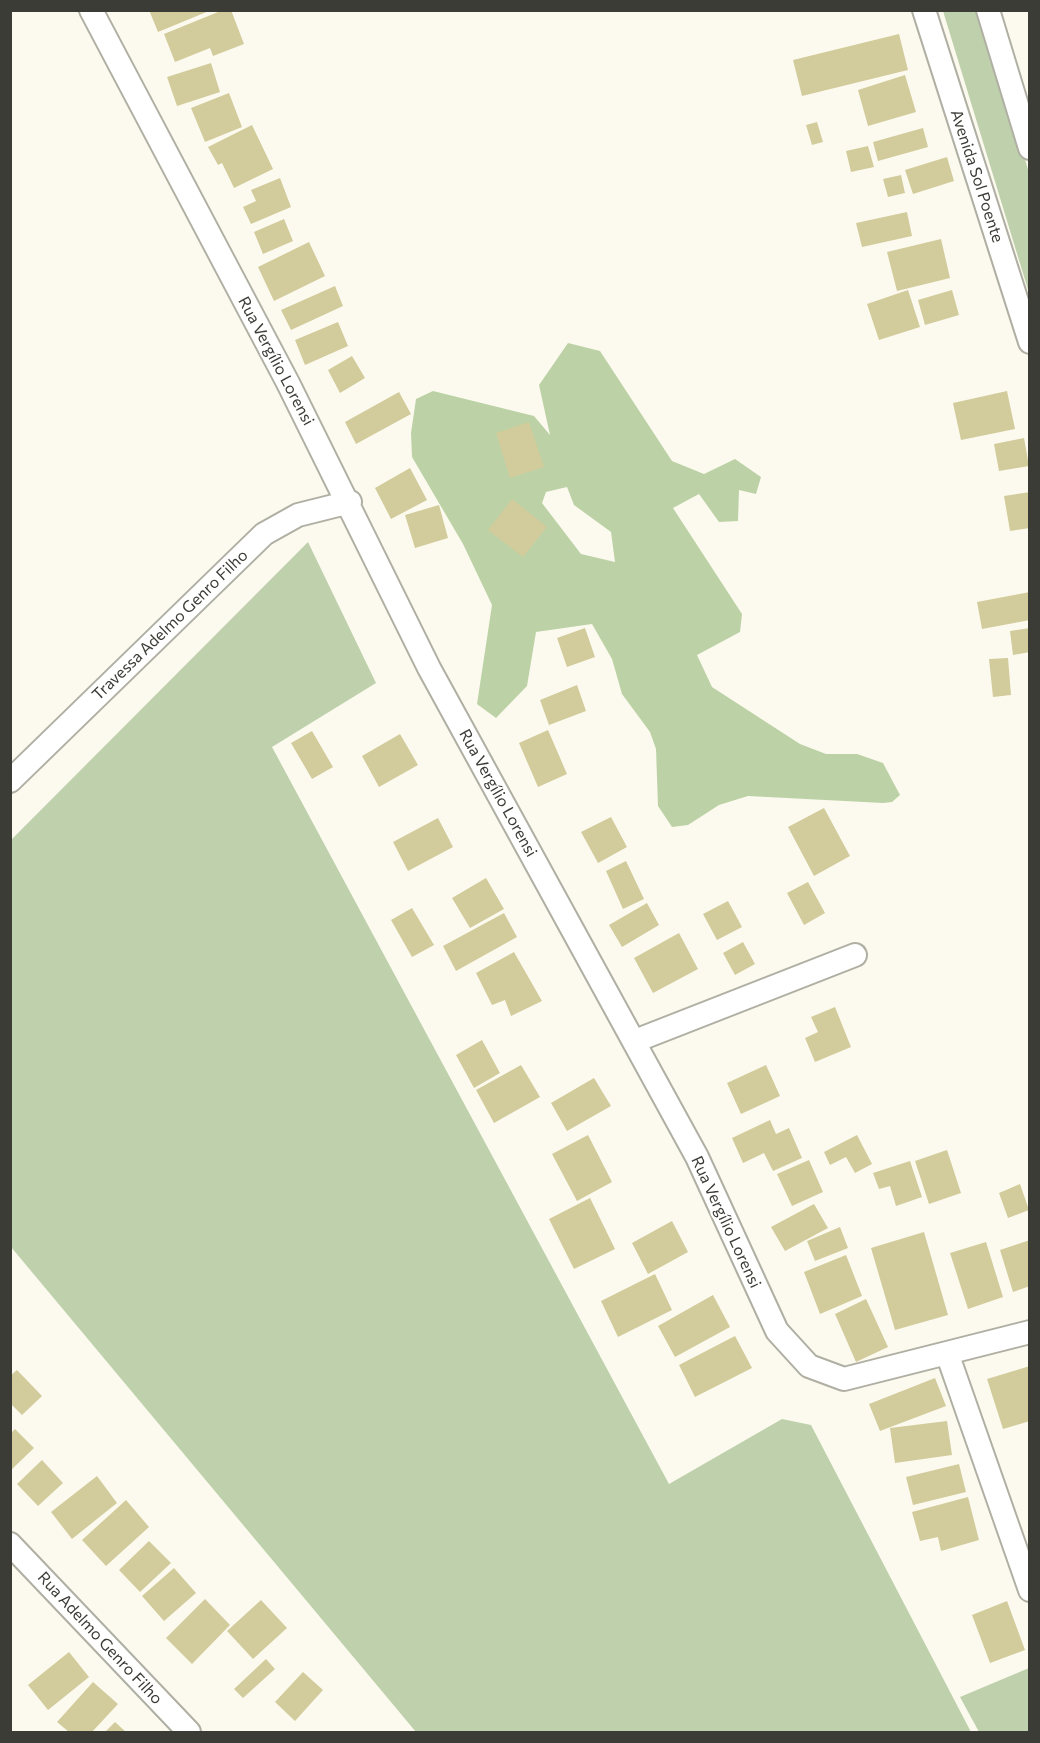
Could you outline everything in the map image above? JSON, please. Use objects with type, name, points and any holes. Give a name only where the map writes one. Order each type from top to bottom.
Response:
[{"type":"street","name":"Rua Vergílio Lorensi","points":[[91,10],[350,502],[429,668],[697,1157],[777,1331],[809,1366],[844,1379],[1029,1332]]},
{"type":"street","name":"Avenida Sol Poente","points":[[924,10],[1029,342]]},
{"type":"street","points":[[988,10],[1029,148]]},
{"type":"street","name":"Travessa Adelmo Genro Filho","points":[[10,781],[264,534],[298,515],[350,502]]},
{"type":"street","points":[[634,1041],[855,956]]},
{"type":"street","points":[[947,1353],[1029,1590]]},
{"type":"street","name":"Rua Adelmo Genro Filho","points":[[10,1544],[189,1732]]},
{"type":"green space","points":[[943,11],[982,11],[1029,173],[1029,293]]},
{"type":"green space","points":[[568,343],[600,351],[672,461],[704,474],[735,459],[761,477],[756,494],[739,490],[738,521],[719,522],[699,494],[673,508],[742,614],[740,632],[697,655],[712,687],[800,744],[826,754],[857,754],[883,763],[900,795],[892,802],[748,796],[719,805],[688,825],[672,827],[658,806],[656,749],[650,732],[622,694],[612,659],[592,624],[536,632],[527,686],[496,718],[477,704],[492,605],[463,544],[412,457],[411,433],[416,399],[433,391],[534,416],[550,435],[539,385]],"holes":[[[567,487],[574,505],[611,532],[615,562],[581,554],[542,503],[546,492]]]},
{"type":"green space","points":[[308,542],[376,683],[272,747],[669,1484],[782,1419],[811,1425],[971,1732],[416,1732],[11,1247],[11,840]]},
{"type":"green space","points":[[1029,1668],[1029,1732],[979,1732],[960,1697]]},
{"type":"building","points":[[149,10],[209,10],[209,11],[158,32]]},
{"type":"building","points":[[223,10],[231,10],[244,44],[213,56],[210,48],[175,62],[164,34]]},
{"type":"building","points":[[899,34],[908,70],[802,96],[793,60]]},
{"type":"building","points":[[211,63],[220,92],[177,106],[167,77]]},
{"type":"building","points":[[905,75],[916,112],[868,126],[858,90]]},
{"type":"building","points":[[229,93],[242,127],[205,142],[191,108]]},
{"type":"building","points":[[817,122],[823,142],[812,145],[806,125]]},
{"type":"building","points":[[252,125],[273,169],[234,188],[222,163],[218,165],[208,147]]},
{"type":"building","points":[[923,128],[928,147],[878,161],[873,142]]},
{"type":"building","points":[[868,146],[874,167],[851,172],[846,151]]},
{"type":"building","points":[[947,157],[954,181],[913,194],[905,170]]},
{"type":"building","points":[[901,175],[905,193],[888,197],[883,179]]},
{"type":"building","points":[[280,178],[291,207],[251,224],[243,207],[256,201],[251,190]]},
{"type":"building","points":[[907,212],[912,236],[862,247],[856,223]]},
{"type":"building","points":[[284,219],[293,241],[263,254],[254,232]]},
{"type":"building","points":[[941,239],[950,278],[897,291],[887,252]]},
{"type":"building","points":[[309,242],[325,276],[274,301],[258,267]]},
{"type":"building","points":[[335,286],[343,306],[291,330],[281,310]]},
{"type":"building","points":[[908,290],[920,327],[879,340],[867,304]]},
{"type":"building","points":[[952,290],[959,315],[925,325],[918,300]]},
{"type":"building","points":[[338,322],[348,346],[305,365],[295,340]]},
{"type":"building","points":[[352,356],[365,378],[340,393],[328,370]]},
{"type":"building","points":[[1007,391],[1015,429],[961,440],[953,403]]},
{"type":"building","points":[[399,392],[411,414],[356,444],[345,422]]},
{"type":"building","points":[[529,422],[544,467],[510,478],[496,433]]},
{"type":"building","points":[[1024,438],[1029,466],[999,471],[994,444]]},
{"type":"building","points":[[410,468],[427,500],[391,519],[375,488]]},
{"type":"building","points":[[1030,492],[1030,528],[1010,531],[1004,496]]},
{"type":"building","points":[[512,499],[547,527],[523,557],[488,530]]},
{"type":"building","points":[[439,505],[448,538],[415,548],[405,515]]},
{"type":"building","points":[[1030,592],[1030,620],[982,629],[977,602]]},
{"type":"building","points":[[585,628],[595,657],[567,667],[557,638]]},
{"type":"building","points":[[1030,628],[1030,652],[1013,655],[1010,631]]},
{"type":"building","points":[[1008,658],[1011,695],[993,697],[989,659]]},
{"type":"building","points":[[577,685],[586,711],[549,725],[540,700]]},
{"type":"building","points":[[548,730],[567,774],[538,787],[519,743]]},
{"type":"building","points":[[312,731],[333,767],[312,779],[291,743]]},
{"type":"building","points":[[400,734],[418,765],[379,787],[362,756]]},
{"type":"building","points":[[824,808],[850,856],[814,876],[788,827]]},
{"type":"building","points":[[611,817],[627,847],[598,863],[581,832]]},
{"type":"building","points":[[438,818],[453,847],[408,871],[393,842]]},
{"type":"building","points":[[626,861],[644,899],[623,909],[606,871]]},
{"type":"building","points":[[486,878],[504,909],[470,928],[452,898]]},
{"type":"building","points":[[808,882],[825,913],[804,925],[787,893]]},
{"type":"building","points":[[728,901],[742,927],[717,940],[703,914]]},
{"type":"building","points":[[647,903],[659,925],[622,947],[609,925]]},
{"type":"building","points":[[412,908],[434,945],[412,957],[391,920]]},
{"type":"building","points":[[504,913],[517,937],[456,971],[443,946]]},
{"type":"building","points":[[679,933],[698,969],[653,993],[634,958]]},
{"type":"building","points":[[743,942],[755,964],[735,975],[723,953]]},
{"type":"building","points":[[514,952],[542,1001],[511,1016],[505,1000],[492,1005],[476,973]]},
{"type":"building","points":[[835,1007],[851,1047],[815,1062],[805,1038],[818,1032],[811,1017]]},
{"type":"building","points":[[482,1040],[500,1073],[474,1088],[456,1055]]},
{"type":"building","points":[[521,1065],[540,1097],[494,1123],[476,1090]]},
{"type":"building","points":[[766,1065],[780,1096],[741,1114],[727,1083]]},
{"type":"building","points":[[594,1078],[611,1106],[567,1131],[551,1103]]},
{"type":"building","points":[[770,1120],[776,1134],[789,1128],[802,1158],[773,1171],[764,1153],[743,1163],[732,1138]]},
{"type":"building","points":[[588,1135],[612,1182],[577,1201],[552,1154]]},
{"type":"building","points":[[857,1135],[872,1164],[855,1173],[846,1157],[830,1165],[824,1152]]},
{"type":"building","points":[[947,1150],[961,1193],[929,1204],[915,1161]]},
{"type":"building","points":[[809,1160],[823,1192],[792,1206],[777,1174]]},
{"type":"building","points":[[910,1161],[922,1197],[896,1206],[890,1186],[879,1189],[873,1173]]},
{"type":"building","points":[[1020,1184],[1029,1210],[1008,1218],[999,1193]]},
{"type":"building","points":[[590,1198],[615,1249],[574,1269],[549,1219]]},
{"type":"building","points":[[814,1204],[828,1228],[785,1251],[771,1227]]},
{"type":"building","points":[[672,1221],[688,1252],[648,1274],[632,1243]]},
{"type":"building","points":[[840,1227],[848,1248],[815,1261],[807,1241]]},
{"type":"building","points":[[924,1232],[948,1315],[895,1330],[871,1248]]},
{"type":"building","points":[[1030,1240],[1030,1286],[1013,1292],[1000,1250]]},
{"type":"building","points":[[986,1242],[1003,1297],[968,1309],[950,1253]]},
{"type":"building","points":[[846,1255],[862,1296],[820,1314],[804,1272]]},
{"type":"building","points":[[655,1274],[672,1310],[618,1337],[601,1301]]},
{"type":"building","points":[[713,1295],[730,1327],[675,1357],[658,1326]]},
{"type":"building","points":[[866,1299],[888,1347],[856,1362],[835,1314]]},
{"type":"building","points":[[735,1336],[752,1368],[695,1397],[679,1365]]},
{"type":"building","points":[[1030,1366],[1030,1421],[1003,1429],[987,1379]]},
{"type":"building","points":[[17,1370],[42,1396],[22,1415],[10,1403],[10,1376]]},
{"type":"building","points":[[935,1378],[946,1406],[880,1431],[869,1404]]},
{"type":"building","points":[[947,1421],[952,1455],[895,1463],[890,1428]]},
{"type":"building","points":[[15,1429],[34,1448],[10,1471],[10,1434]]},
{"type":"building","points":[[42,1460],[63,1483],[38,1506],[17,1484]]},
{"type":"building","points":[[959,1464],[966,1492],[913,1505],[906,1477]]},
{"type":"building","points":[[97,1476],[117,1503],[72,1539],[51,1512]]},
{"type":"building","points":[[968,1497],[979,1540],[941,1551],[938,1537],[920,1541],[912,1512]]},
{"type":"building","points":[[126,1500],[149,1527],[106,1566],[82,1540]]},
{"type":"building","points":[[149,1541],[171,1563],[140,1592],[119,1570]]},
{"type":"building","points":[[174,1568],[196,1593],[164,1621],[142,1596]]},
{"type":"building","points":[[205,1599],[230,1625],[192,1664],[166,1638]]},
{"type":"building","points":[[261,1600],[287,1628],[253,1659],[227,1631]]},
{"type":"building","points":[[1007,1601],[1025,1650],[990,1663],[972,1615]]},
{"type":"building","points":[[69,1652],[89,1677],[48,1710],[28,1685]]},
{"type":"building","points":[[266,1659],[275,1669],[243,1698],[234,1689]]},
{"type":"building","points":[[303,1672],[323,1690],[295,1721],[275,1702]]},
{"type":"building","points":[[93,1682],[118,1704],[92,1732],[69,1732],[57,1722]]},
{"type":"building","points":[[115,1722],[126,1732],[105,1732]]}]
